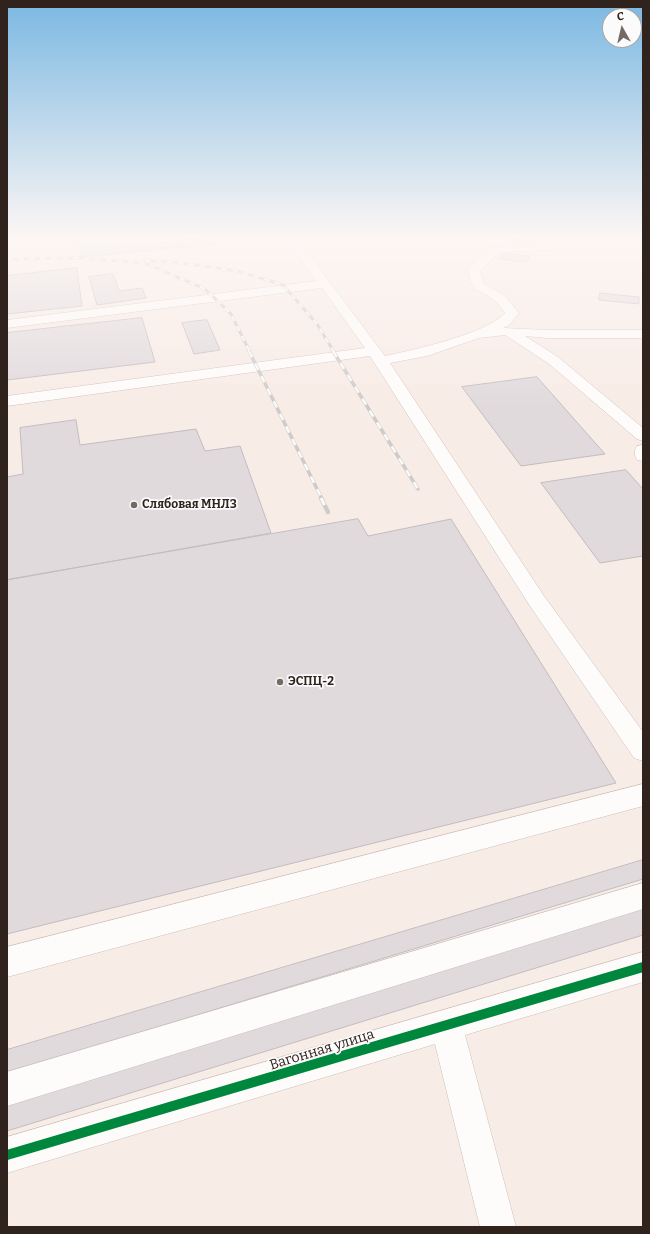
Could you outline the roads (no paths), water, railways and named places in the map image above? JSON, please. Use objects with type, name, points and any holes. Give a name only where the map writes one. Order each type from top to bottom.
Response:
[{"type":"street","points":[[7,324],[249,294]]},
{"type":"street","points":[[332,294],[377,356],[537,601],[640,741]]},
{"type":"street","points":[[7,401],[377,356],[422,353],[477,334],[504,322],[512,313],[500,298],[490,294]]},
{"type":"street","points":[[477,334],[509,331],[547,334],[643,334]]},
{"type":"street","points":[[509,331],[553,360],[581,382],[643,436]]},
{"type":"street","points":[[643,450],[643,456]]},
{"type":"street","points":[[7,962],[643,795]]},
{"type":"street","points":[[7,1089],[643,896]]},
{"type":"street","name":"Вагонная улица","points":[[7,1155],[643,967]]},
{"type":"street","points":[[446,1025],[498,1227]]},
{"type":"railway","points":[[210,294],[231,314],[250,352]]},
{"type":"railway","points":[[290,294],[317,324],[334,352]]},
{"type":"railway","points":[[249,351],[322,499]]},
{"type":"railway","points":[[333,351],[418,489]]},
{"type":"railway","points":[[321,498],[328,512]]},
{"type":"place","name":"Слябовая МНЛЗ","points":[[134,505]]},
{"type":"place","name":"ЭСПЦ-2","points":[[280,682]]}]
